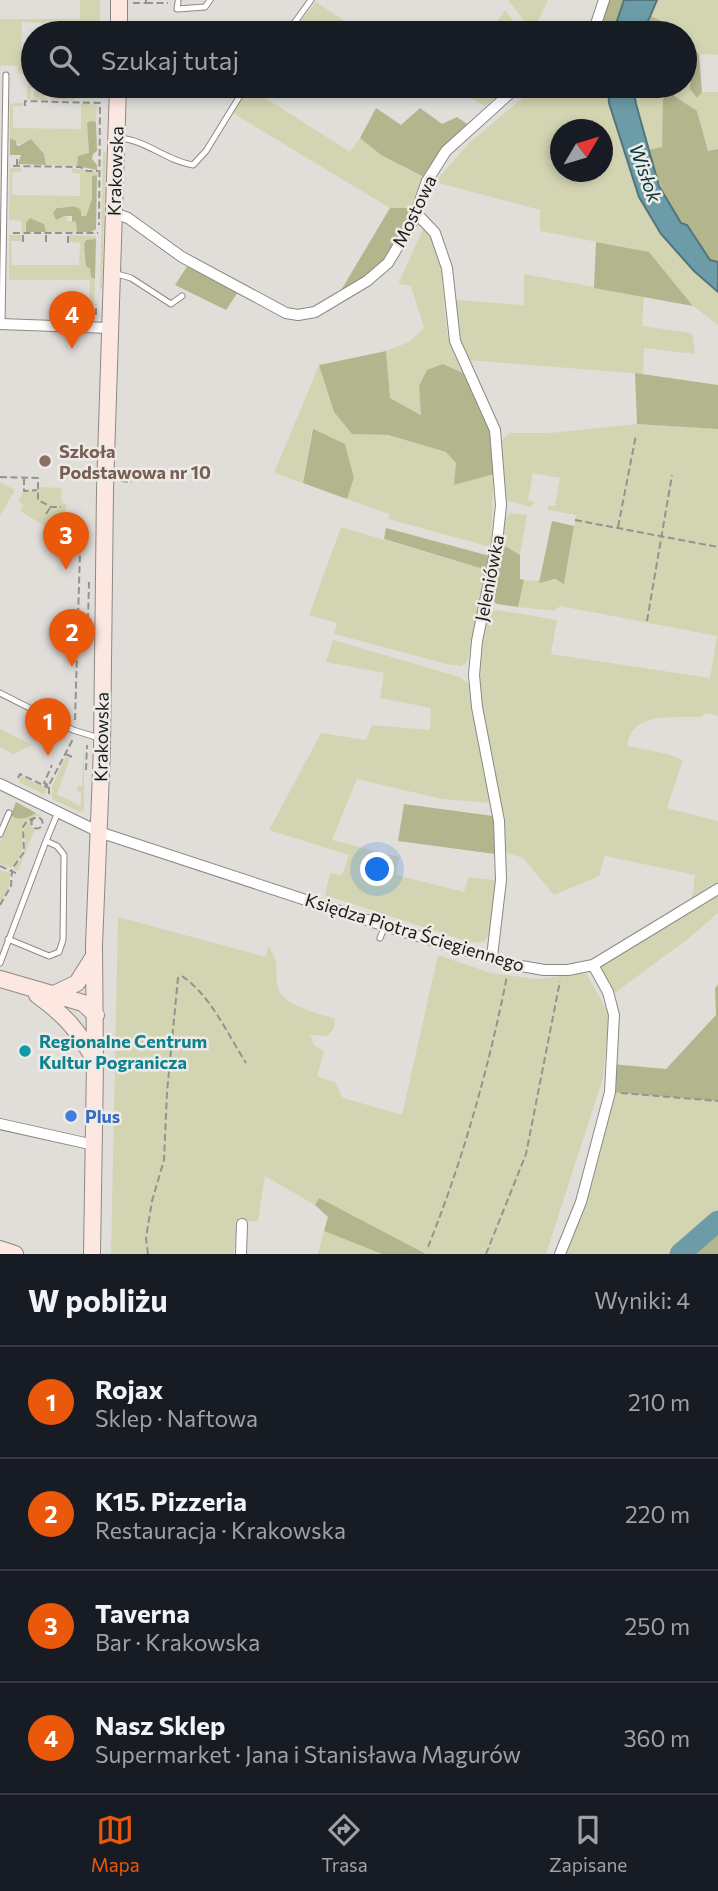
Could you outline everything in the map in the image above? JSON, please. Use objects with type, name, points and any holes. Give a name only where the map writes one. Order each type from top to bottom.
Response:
[{"type":"main road","points":[[120,21],[123,1]]},
{"type":"main road","name":"Krakowska","points":[[92,1254],[95,955],[102,738],[109,328],[118,98]]},
{"type":"main road","points":[[52,995],[77,983],[95,955]]},
{"type":"main road","points":[[0,979],[83,1003],[96,1015]]},
{"type":"main road","points":[[29,989],[62,1013],[81,1036],[95,1063]]},
{"type":"main road","points":[[62,1013],[79,1018],[96,1015]]},
{"type":"main road","points":[[0,1249],[15,1254]]},
{"type":"street","points":[[597,21],[604,0]]},
{"type":"street","name":"Mostowa","points":[[114,213],[128,218],[182,257],[286,313],[298,316],[315,312],[367,281],[388,263],[417,214],[427,181],[446,151],[505,98]]},
{"type":"street","name":"Jeleniówka","points":[[417,214],[435,233],[447,268],[455,341],[495,430],[501,505],[497,542],[477,641],[474,675],[477,707],[499,821],[501,880],[492,957]]},
{"type":"street","points":[[1,324],[109,328]]},
{"type":"street","name":"Księdza Piotra Ściegiennego","points":[[0,784],[99,832],[384,926],[510,964],[544,970],[593,965],[718,889]]},
{"type":"street","points":[[560,1254],[581,1202],[610,1092],[614,1015],[608,992],[593,965]]},
{"type":"street","points":[[0,1124],[94,1145]]},
{"type":"street","points":[[241,1254],[242,1224]]},
{"type":"lane","points":[[178,2],[177,9],[205,7],[210,0]]},
{"type":"lane","points":[[296,21],[311,0]]},
{"type":"lane","points":[[1,324],[6,75]]},
{"type":"lane","points":[[116,138],[128,138],[154,148],[177,163],[193,165],[206,151],[239,98]]},
{"type":"lane","points":[[111,272],[131,278],[171,304],[182,296]]},
{"type":"lane","points":[[0,693],[73,730],[102,738]]},
{"type":"lane","points":[[0,963],[58,812]]},
{"type":"lane","points":[[0,834],[9,813]]},
{"type":"lane","points":[[8,939],[49,956],[59,952],[63,940],[64,856],[57,846],[46,841]]},
{"type":"lane","points":[[380,938],[384,926]]},
{"type":"path","points":[[123,1],[168,3]]},
{"type":"path","points":[[8,233],[99,233],[100,103],[24,101],[25,106]]},
{"type":"path","points":[[17,159],[17,166]]},
{"type":"path","points":[[9,166],[68,167],[100,171]]},
{"type":"path","points":[[24,166],[24,173]]},
{"type":"path","points":[[46,166],[46,173]]},
{"type":"path","points":[[68,167],[68,174]]},
{"type":"path","points":[[23,233],[23,242]]},
{"type":"path","points":[[46,233],[46,242]]},
{"type":"path","points":[[68,233],[68,243]]},
{"type":"path","points":[[96,304],[96,316]]},
{"type":"path","points":[[618,528],[636,435]]},
{"type":"path","points":[[648,621],[672,475]]},
{"type":"path","points":[[0,477],[38,478],[38,499],[51,507],[61,507]]},
{"type":"path","points":[[24,478],[24,491],[38,490]]},
{"type":"path","points":[[121,481],[132,482]]},
{"type":"path","points":[[46,514],[51,507]]},
{"type":"path","points":[[575,520],[718,547]]},
{"type":"path","points":[[50,789],[74,737],[80,552]]},
{"type":"path","points":[[65,754],[72,757]]},
{"type":"path","points":[[50,789],[44,783],[52,765]]},
{"type":"path","points":[[16,782],[20,774],[50,789]]},
{"type":"path","points":[[0,905],[10,889],[11,871],[24,852],[23,827],[27,821],[34,818]]},
{"type":"path","points":[[0,866],[18,874]]},
{"type":"path","points":[[428,1247],[447,1199],[492,1044],[510,964]]},
{"type":"path","points":[[486,1254],[526,1154],[562,970]]},
{"type":"path","points":[[148,1254],[146,1238],[152,1201],[164,1160],[167,1092],[178,978],[182,976],[198,990],[216,1013],[246,1063]]},
{"type":"path","points":[[50,1045],[60,1040]]},
{"type":"path","points":[[610,1092],[718,1101]]},
{"type":"green space","points":[[80,0],[100,0],[100,21],[21,21],[21,73],[18,72],[18,66],[1,65],[0,69],[0,19],[80,19]]},
{"type":"green space","points":[[508,0],[548,0],[538,21],[524,21]]},
{"type":"green space","points":[[609,0],[624,0],[617,21],[602,21]]},
{"type":"green space","points":[[657,0],[718,0],[718,55],[697,53],[697,21],[661,21],[651,16]]},
{"type":"green space","points":[[316,2],[344,21],[301,21]]},
{"type":"green space","points":[[505,10],[514,21],[498,21]]},
{"type":"green space","points":[[651,16],[661,21],[649,21]]},
{"type":"green space","points":[[697,53],[699,54],[702,92],[697,98]]},
{"type":"green space","points":[[702,92],[718,92],[718,149],[708,151],[697,111],[662,129],[662,147],[648,150],[635,98],[697,98]]},
{"type":"green space","points":[[54,98],[77,98],[73,100],[51,100]]},
{"type":"green space","points":[[241,98],[265,98],[350,152],[360,138],[381,155],[424,177],[413,208],[390,208],[231,112]]},
{"type":"green space","points":[[471,98],[495,98],[485,106]]},
{"type":"green space","points":[[523,98],[609,98],[639,197],[662,234],[694,271],[718,292],[718,325],[693,306],[649,252],[540,231],[540,210],[435,182],[470,142]]},
{"type":"green space","points":[[678,98],[697,111],[708,151],[718,149],[718,262],[711,260],[687,225],[681,223],[670,205],[651,160],[648,150],[662,147],[663,100]]},
{"type":"green space","points":[[23,103],[23,106],[13,106],[13,128],[81,129],[81,103],[97,105],[96,122],[87,123],[89,154],[78,156],[77,166],[46,165],[44,154],[32,140],[16,145],[14,139],[10,138],[10,105]]},
{"type":"green space","points":[[376,108],[401,125],[420,108],[442,124],[457,117],[467,124],[424,177],[381,155],[360,138]]},
{"type":"green space","points":[[96,122],[97,151],[92,159],[97,170],[77,166],[78,156],[89,153],[87,123]]},
{"type":"green space","points":[[10,138],[19,146],[31,139],[44,154],[46,165],[18,164],[21,155],[10,155]]},
{"type":"green space","points":[[103,152],[106,152],[102,289],[100,288]]},
{"type":"green space","points":[[10,168],[21,168],[21,172],[12,172],[12,195],[80,196],[80,174],[72,173],[72,168],[97,172],[97,175],[92,177],[92,199],[86,216],[81,217],[70,206],[64,209],[60,217],[67,216],[67,221],[76,221],[77,232],[46,232],[44,224],[31,218],[25,228],[26,232],[22,232],[21,221],[9,220]]},
{"type":"green space","points":[[97,175],[96,229],[91,232],[77,232],[72,216],[56,220],[53,213],[57,208],[75,207],[81,210],[81,216],[86,216],[92,199],[92,176]]},
{"type":"green space","points":[[390,208],[413,208],[385,261],[363,279],[340,292]]},
{"type":"green space","points":[[30,218],[44,224],[46,232],[26,232],[26,223]]},
{"type":"green space","points":[[424,227],[441,270],[450,343],[463,373],[443,364],[419,386],[422,415],[390,398],[386,351],[409,342],[424,328],[411,286],[398,284]]},
{"type":"green space","points":[[9,235],[22,235],[22,241],[11,241],[12,265],[79,265],[80,243],[69,242],[69,235],[96,236],[96,239],[86,240],[84,244],[91,277],[95,279],[94,315],[89,318],[90,280],[9,280]]},
{"type":"green space","points":[[96,239],[95,279],[91,277],[90,269],[86,266],[84,244],[86,240]]},
{"type":"green space","points":[[596,242],[649,252],[693,306],[594,288]]},
{"type":"green space","points":[[188,265],[238,292],[226,310],[175,285]]},
{"type":"green space","points":[[524,274],[644,296],[642,326],[692,333],[695,354],[644,348],[643,374],[467,360],[461,342],[456,300],[524,305]]},
{"type":"green space","points":[[386,351],[390,398],[421,415],[419,386],[427,370],[443,364],[463,373],[489,429],[494,474],[454,485],[456,463],[446,452],[388,435],[352,434],[334,412],[319,365]]},
{"type":"green space","points":[[319,365],[334,412],[352,434],[387,435],[446,452],[456,463],[454,485],[494,474],[491,544],[487,546],[388,519],[389,514],[347,499],[354,478],[345,444],[312,430],[303,483],[274,473]]},
{"type":"green space","points":[[635,373],[718,385],[718,429],[637,424]]},
{"type":"green space","points":[[637,424],[718,429],[718,716],[706,713],[701,717],[667,717],[645,722],[636,727],[630,735],[628,746],[668,754],[683,760],[667,808],[718,821],[718,884],[713,884],[692,898],[695,875],[605,856],[599,876],[554,895],[523,858],[506,853],[494,763],[480,708],[479,661],[486,617],[491,611],[497,610],[557,620],[551,654],[710,678],[717,636],[560,606],[555,611],[518,607],[524,580],[564,583],[576,515],[548,510],[548,505],[555,506],[560,478],[533,473],[528,500],[535,502],[531,507],[505,500],[501,441],[510,433],[550,433]]},
{"type":"green space","points":[[313,429],[345,444],[354,478],[347,499],[303,483]]},
{"type":"green space","points":[[0,482],[15,490],[0,516]]},
{"type":"green space","points":[[38,487],[61,488],[62,503],[67,504],[59,535],[20,511],[24,505],[18,501],[24,491],[37,490]]},
{"type":"green space","points":[[510,513],[527,515],[520,555],[502,544],[505,519]]},
{"type":"green space","points":[[552,521],[574,526],[564,584],[555,579],[539,583]]},
{"type":"green space","points":[[341,527],[490,571],[467,662],[461,666],[447,664],[334,634],[337,623],[309,615]]},
{"type":"green space","points":[[386,528],[490,556],[490,571],[384,539]]},
{"type":"green space","points":[[502,544],[520,555],[520,579],[524,580],[518,607],[497,604],[490,599]]},
{"type":"green space","points":[[333,640],[460,677],[469,684],[492,803],[442,799],[357,779],[332,840],[399,857],[396,875],[464,892],[468,877],[495,880],[490,933],[485,941],[472,943],[325,895],[330,873],[342,875],[349,855],[269,830],[321,733],[366,740],[372,725],[430,730],[431,708],[380,698],[384,673],[326,662]]},
{"type":"green space","points":[[0,729],[32,745],[13,754],[0,747]]},
{"type":"green space","points":[[84,745],[84,811],[80,812],[52,799],[52,786],[66,756],[70,758],[57,794],[81,806],[81,793],[77,791],[78,786],[82,786]]},
{"type":"green space","points":[[21,776],[46,788],[45,795],[19,782]]},
{"type":"green space","points":[[16,802],[36,813],[24,818],[14,817],[11,815]]},
{"type":"green space","points":[[404,804],[493,816],[495,854],[398,841]]},
{"type":"green space","points":[[36,813],[42,819],[37,816],[30,818],[23,825],[22,848],[19,858],[11,868],[0,863],[0,843],[11,815],[20,819]]},
{"type":"green space","points":[[31,819],[31,826],[35,829],[18,871],[13,869],[23,855],[24,827]]},
{"type":"green space","points":[[0,870],[10,873],[9,887],[0,903]]},
{"type":"green space","points":[[718,892],[718,913],[612,995],[601,968],[602,964]]},
{"type":"green space","points":[[118,917],[266,957],[268,946],[276,960],[277,982],[284,997],[299,1007],[335,1019],[334,1028],[327,1036],[310,1035],[314,1045],[324,1052],[317,1076],[336,1083],[342,1097],[402,1115],[438,955],[491,973],[537,979],[586,973],[609,1014],[603,1078],[546,1254],[426,1254],[319,1198],[315,1205],[265,1176],[258,1221],[237,1222],[234,1254],[111,1254]]},
{"type":"green space","points":[[718,985],[718,1101],[610,1092],[612,1064],[666,1069],[716,1015],[715,988]]},
{"type":"green space","points":[[610,1092],[718,1101],[718,1226],[683,1254],[558,1254]]},
{"type":"green space","points":[[319,1198],[426,1254],[382,1254],[324,1231],[328,1217],[315,1205]]},
{"type":"green space","points":[[718,1226],[718,1254],[683,1254]]},
{"type":"green space","points":[[324,1231],[382,1254],[318,1254]]},
{"type":"water","points":[[624,0],[657,0],[648,21],[617,21]]},
{"type":"water","name":"Wisłok","points":[[609,98],[635,98],[659,186],[681,223],[687,225],[710,260],[718,262],[718,292],[694,271],[661,234],[639,197]]},
{"type":"waterway","points":[[680,1254],[718,1221]]},
{"type":"place","name":"Nasz Sklep","points":[[72,349]]},
{"type":"place","name":"Szkoła Podstawowa nr 10","points":[[45,461]]},
{"type":"place","name":"Taverna","points":[[66,570]]},
{"type":"place","name":"K15. Pizzeria","points":[[72,667]]},
{"type":"place","name":"Rojax","points":[[48,756]]},
{"type":"place","name":"Regionalne Centrum Kultur Pogranicza","points":[[25,1051]]},
{"type":"place","name":"Plus","points":[[71,1116]]}]
